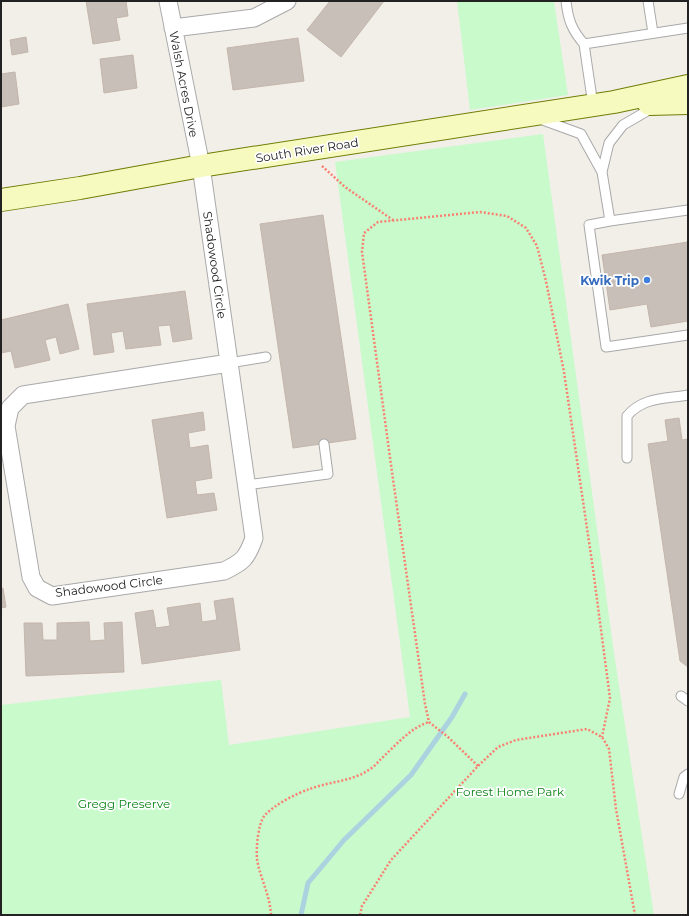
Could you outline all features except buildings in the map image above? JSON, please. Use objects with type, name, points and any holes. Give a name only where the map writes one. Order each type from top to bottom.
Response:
[{"type":"street","name":"Walsh Acres Drive","points":[[168,1],[201,166]]},
{"type":"street","points":[[173,28],[254,18],[287,1]]},
{"type":"street","name":"South River Road","points":[[1,200],[80,188],[201,166],[614,102],[688,86]]},
{"type":"street","name":"South River Road","points":[[614,102],[657,105],[688,104]]},
{"type":"street","name":"Shadowood Circle","points":[[201,166],[254,538],[249,551],[239,564],[224,571],[52,596],[37,588],[31,577],[6,426],[10,408],[23,395],[228,363]]},
{"type":"lane","points":[[569,1],[566,1],[568,16],[574,32],[584,44],[593,105]]},
{"type":"lane","points":[[648,1],[653,33]]},
{"type":"lane","points":[[584,44],[688,28]]},
{"type":"lane","points":[[602,172],[609,143],[623,125],[657,105]]},
{"type":"lane","points":[[530,115],[581,134],[602,172],[610,221]]},
{"type":"lane","points":[[688,210],[589,225],[606,347],[688,336]]},
{"type":"lane","points":[[228,363],[266,357]]},
{"type":"lane","points":[[627,458],[627,416],[634,408],[646,401],[688,395]]},
{"type":"lane","points":[[246,485],[328,474],[324,444]]},
{"type":"lane","points":[[679,794],[684,777],[688,774]]},
{"type":"path","points":[[305,150],[345,187],[393,220]]},
{"type":"path","points":[[478,766],[448,737],[429,722],[425,704],[362,252],[364,234],[378,222],[480,212],[507,216],[526,228],[537,246],[546,281],[564,372],[594,569],[610,698],[602,737]]},
{"type":"path","points":[[271,915],[270,902],[257,859],[258,832],[264,815],[287,799],[310,788],[348,780],[371,769],[409,733],[419,725],[429,722]]},
{"type":"path","points":[[360,915],[362,906],[391,860],[478,766],[498,747],[516,740],[587,729],[602,737],[608,749],[616,809],[635,915]]},
{"type":"green space","points":[[457,1],[554,1],[568,95],[470,110]]},
{"type":"green space","name":"Forest Home Park","points":[[543,134],[614,653],[654,915],[1,915],[1,705],[221,680],[229,745],[410,717],[335,162]]},
{"type":"waterway","points":[[301,915],[308,883],[344,840],[411,775],[452,717],[465,694]]},
{"type":"place","name":"Kwik Trip","points":[[647,280]]},
{"type":"park label","name":"Gregg Preserve","points":[[124,803]]}]
